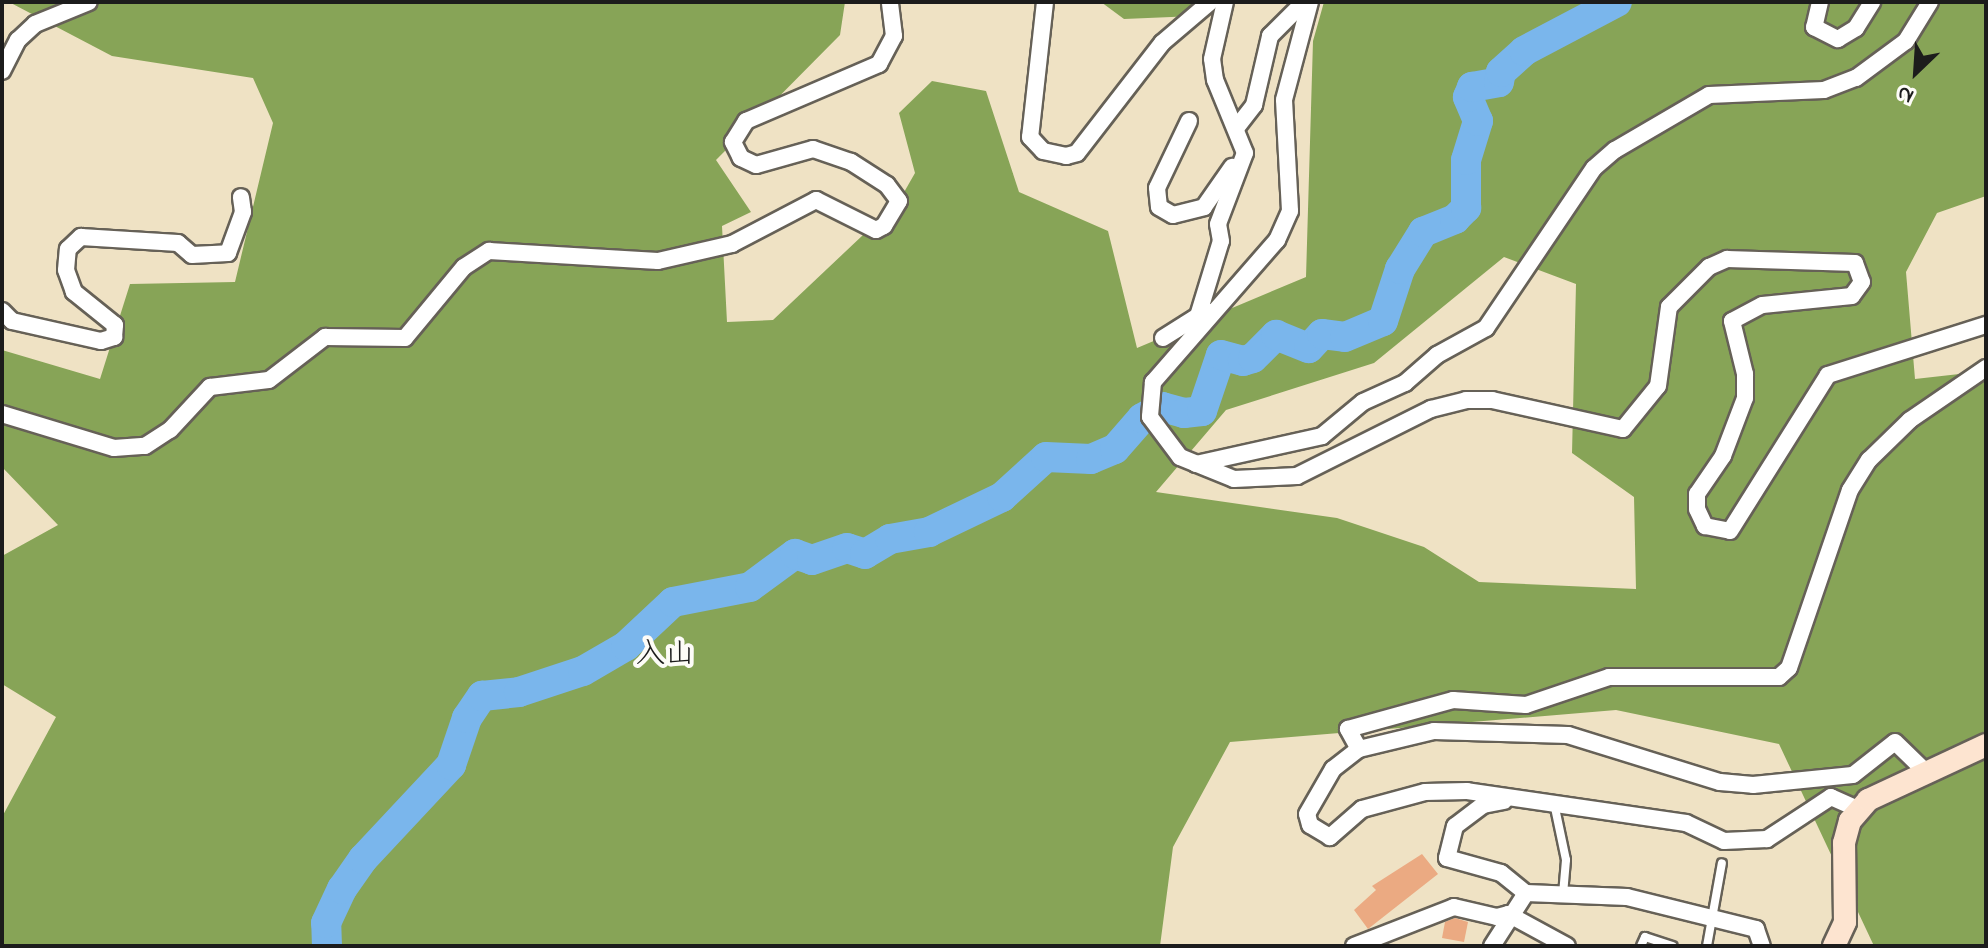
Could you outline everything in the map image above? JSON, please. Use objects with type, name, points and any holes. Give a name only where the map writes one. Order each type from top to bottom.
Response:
[{"type":"main road","points":[[1834,946],[1845,922],[1844,843],[1860,810],[1868,800],[1986,745]]},
{"type":"street","points":[[2,71],[18,40],[35,24],[89,2]]},
{"type":"street","points":[[2,414],[114,448],[145,446],[170,430],[210,387],[269,380],[325,337],[405,338],[464,267],[489,251],[658,261],[732,244],[816,200],[876,230],[884,226],[899,201],[887,185],[851,162],[813,149],[756,165],[741,158],[733,142],[746,121],[788,107],[879,64],[894,36],[890,2]]},
{"type":"street","points":[[1045,2],[1030,137],[1043,151],[1066,156],[1077,153],[1162,43],[1210,2]]},
{"type":"street","points":[[1198,316],[1221,241],[1218,224],[1245,153],[1237,127],[1215,80],[1212,59],[1225,2]]},
{"type":"street","points":[[1237,127],[1254,105],[1270,36],[1307,2]]},
{"type":"street","points":[[1307,2],[1284,100],[1290,211],[1277,240],[1153,382],[1150,417],[1180,457],[1234,479],[1297,476],[1431,409],[1466,400],[1492,400],[1623,429],[1658,386],[1669,307],[1709,267],[1727,259],[1855,263],[1862,282],[1852,296],[1762,305],[1732,321],[1745,374],[1745,398],[1723,456],[1697,494],[1697,509],[1705,526],[1730,531],[1828,375],[1986,325]]},
{"type":"street","points":[[1820,2],[1814,27],[1838,39],[1856,28],[1872,2]]},
{"type":"street","points":[[1196,464],[1322,436],[1363,402],[1405,383],[1437,355],[1486,328],[1594,168],[1615,150],[1709,95],[1824,90],[1856,78],[1906,41],[1930,2]]},
{"type":"street","points":[[1189,121],[1157,188],[1159,207],[1173,215],[1204,207],[1233,166],[1239,166]]},
{"type":"street","points":[[2,311],[12,321],[101,341],[114,337],[115,325],[74,292],[66,270],[68,249],[81,237],[178,243],[192,255],[228,253],[243,212],[241,197]]},
{"type":"street","points":[[1163,338],[1221,302]]},
{"type":"street","points":[[1359,749],[1348,729],[1453,700],[1526,705],[1609,677],[1779,677],[1789,668],[1850,490],[1869,460],[1910,420],[1986,368]]},
{"type":"street","points":[[1860,810],[1831,797],[1767,839],[1724,841],[1686,823],[1510,796],[1425,792],[1362,809],[1330,837],[1310,825],[1307,814],[1333,769],[1359,749],[1434,731],[1568,735],[1720,782],[1753,785],[1853,775],[1895,742],[1926,772]]},
{"type":"street","points":[[1510,796],[1483,805],[1455,826],[1447,858],[1501,873],[1526,893],[1563,897],[1627,897],[1712,916],[1756,929],[1762,946]]},
{"type":"street","points":[[1492,946],[1508,914],[1526,893]]},
{"type":"street","points":[[1354,946],[1454,907],[1497,917],[1508,914],[1567,946]]},
{"type":"lane","points":[[1554,802],[1566,860],[1563,897]]},
{"type":"lane","points":[[1707,946],[1722,863]]},
{"type":"lane","points":[[1641,946],[1645,937],[1673,946]]},
{"type":"green space","points":[[9,2],[845,2],[840,35],[716,160],[751,212],[722,226],[727,322],[773,320],[899,201],[915,173],[899,113],[932,81],[986,91],[1019,192],[1108,231],[1137,348],[1306,277],[1313,41],[1324,2],[1986,2],[1986,196],[1937,213],[1906,272],[1915,379],[1986,371],[1986,946],[1874,946],[1779,744],[1616,710],[1230,742],[1173,847],[1160,946],[2,946],[2,817],[56,717],[2,684],[2,556],[58,525],[2,467],[2,350],[100,379],[130,284],[235,282],[273,123],[253,78],[112,56]],"holes":[[[1504,257],[1576,284],[1572,453],[1634,497],[1636,589],[1479,582],[1424,547],[1337,518],[1156,492],[1226,410],[1374,363]]]},
{"type":"green space","points":[[1101,2],[1193,2],[1195,16],[1124,19]]},
{"type":"building","points":[[1422,854],[1438,874],[1368,929],[1354,910],[1376,890],[1372,886]]},
{"type":"building","points":[[1455,918],[1468,922],[1464,942],[1442,938],[1445,922]]},
{"type":"waterway","points":[[327,946],[326,923],[342,889],[363,859],[451,765],[467,718],[482,696],[519,692],[583,671],[626,646],[673,602],[750,587],[795,554],[812,560],[847,548],[865,554],[890,539],[929,532],[1002,497],[1046,457],[1091,459],[1115,449],[1142,418],[1162,407],[1184,413],[1202,411],[1221,355],[1243,361],[1253,358],[1276,335],[1309,348],[1322,334],[1345,337],[1383,321],[1400,269],[1423,232],[1455,219],[1466,208],[1466,160],[1478,121],[1468,97],[1472,87],[1499,82],[1501,72],[1524,51],[1617,2]]},
{"type":"district","name":"入山","points":[[665,655]]}]
